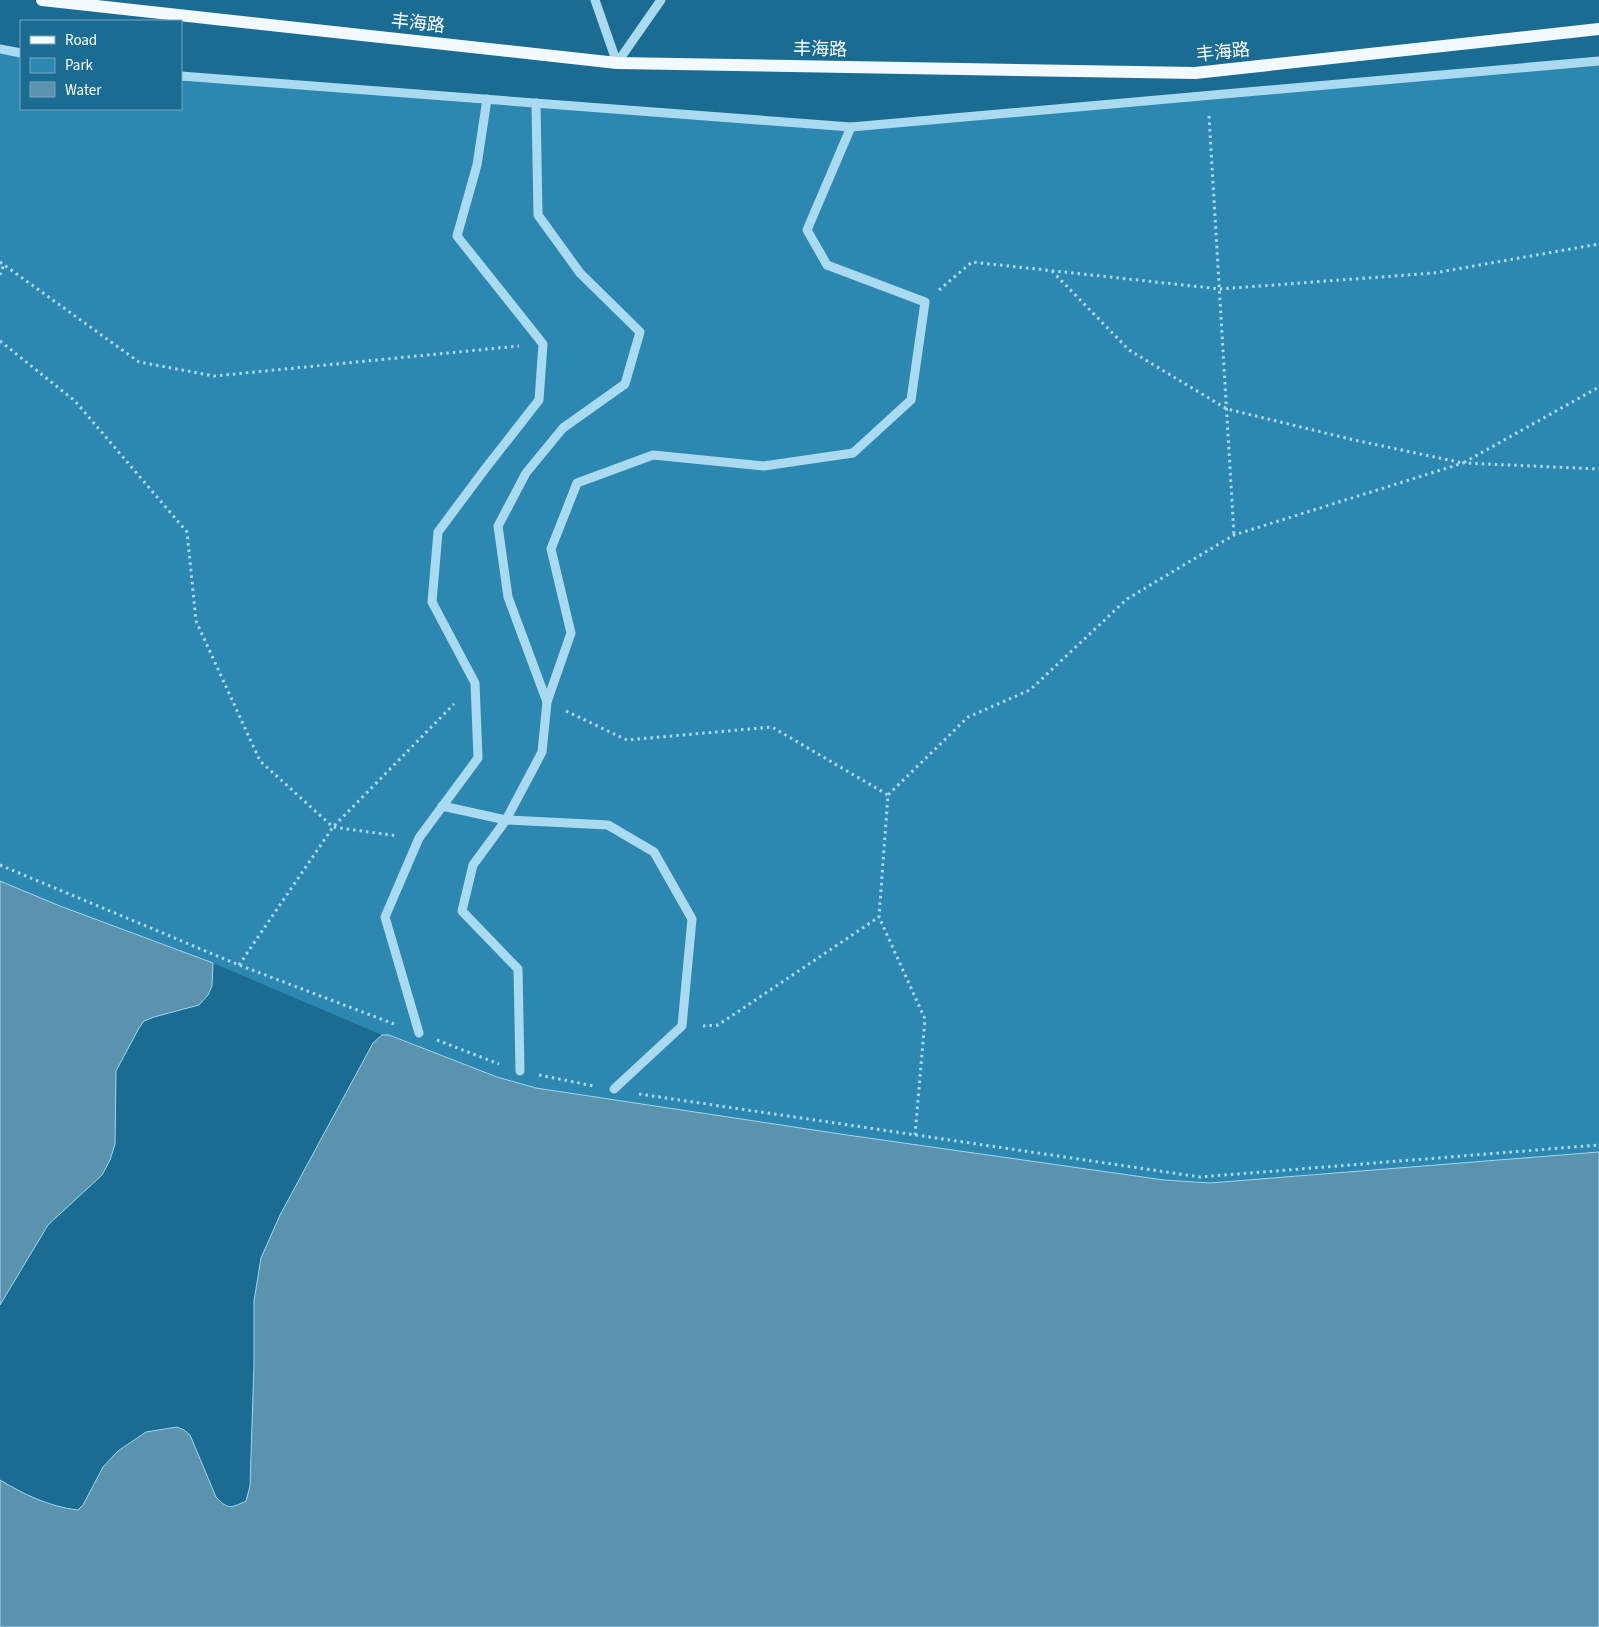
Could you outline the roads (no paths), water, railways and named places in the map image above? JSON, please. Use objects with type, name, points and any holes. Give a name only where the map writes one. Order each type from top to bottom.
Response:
[{"type":"main road","name":"丰海路","points":[[42,0],[617,63],[1194,73],[1599,30]]},
{"type":"street","points":[[596,0],[617,63]]},
{"type":"street","points":[[617,63],[661,0]]},
{"type":"street","points":[[0,49],[20,53]]},
{"type":"street","points":[[182,76],[851,127],[1599,61]]},
{"type":"street","points":[[419,1033],[385,917],[418,838],[478,758],[475,683],[432,602],[438,532],[539,400],[543,344],[457,236],[478,165],[487,99]]},
{"type":"street","points":[[536,103],[538,215],[580,274],[640,332],[625,384],[563,428],[526,473],[498,526],[508,597],[547,702]]},
{"type":"street","points":[[520,1071],[518,969],[462,911],[473,866],[506,820],[542,752],[547,702],[571,633],[551,549],[577,483],[653,455],[764,466],[853,453],[911,400],[925,302],[827,265],[807,230],[851,127]]},
{"type":"street","points":[[442,806],[506,820],[608,825],[654,852],[692,919],[682,1026],[614,1089]]},
{"type":"water","points":[[0,881],[60,906],[213,963],[212,986],[208,995],[199,1005],[154,1017],[144,1021],[139,1028],[116,1071],[115,1144],[110,1160],[102,1175],[48,1225],[0,1305]]},
{"type":"water","points":[[382,1035],[389,1035],[497,1077],[536,1088],[1164,1180],[1210,1183],[1599,1152],[1599,1627],[0,1627],[0,1480],[37,1499],[57,1506],[78,1510],[83,1505],[103,1467],[118,1451],[146,1432],[177,1427],[190,1435],[216,1497],[227,1506],[237,1505],[246,1501],[250,1486],[254,1301],[261,1258],[280,1215],[373,1043]]}]
